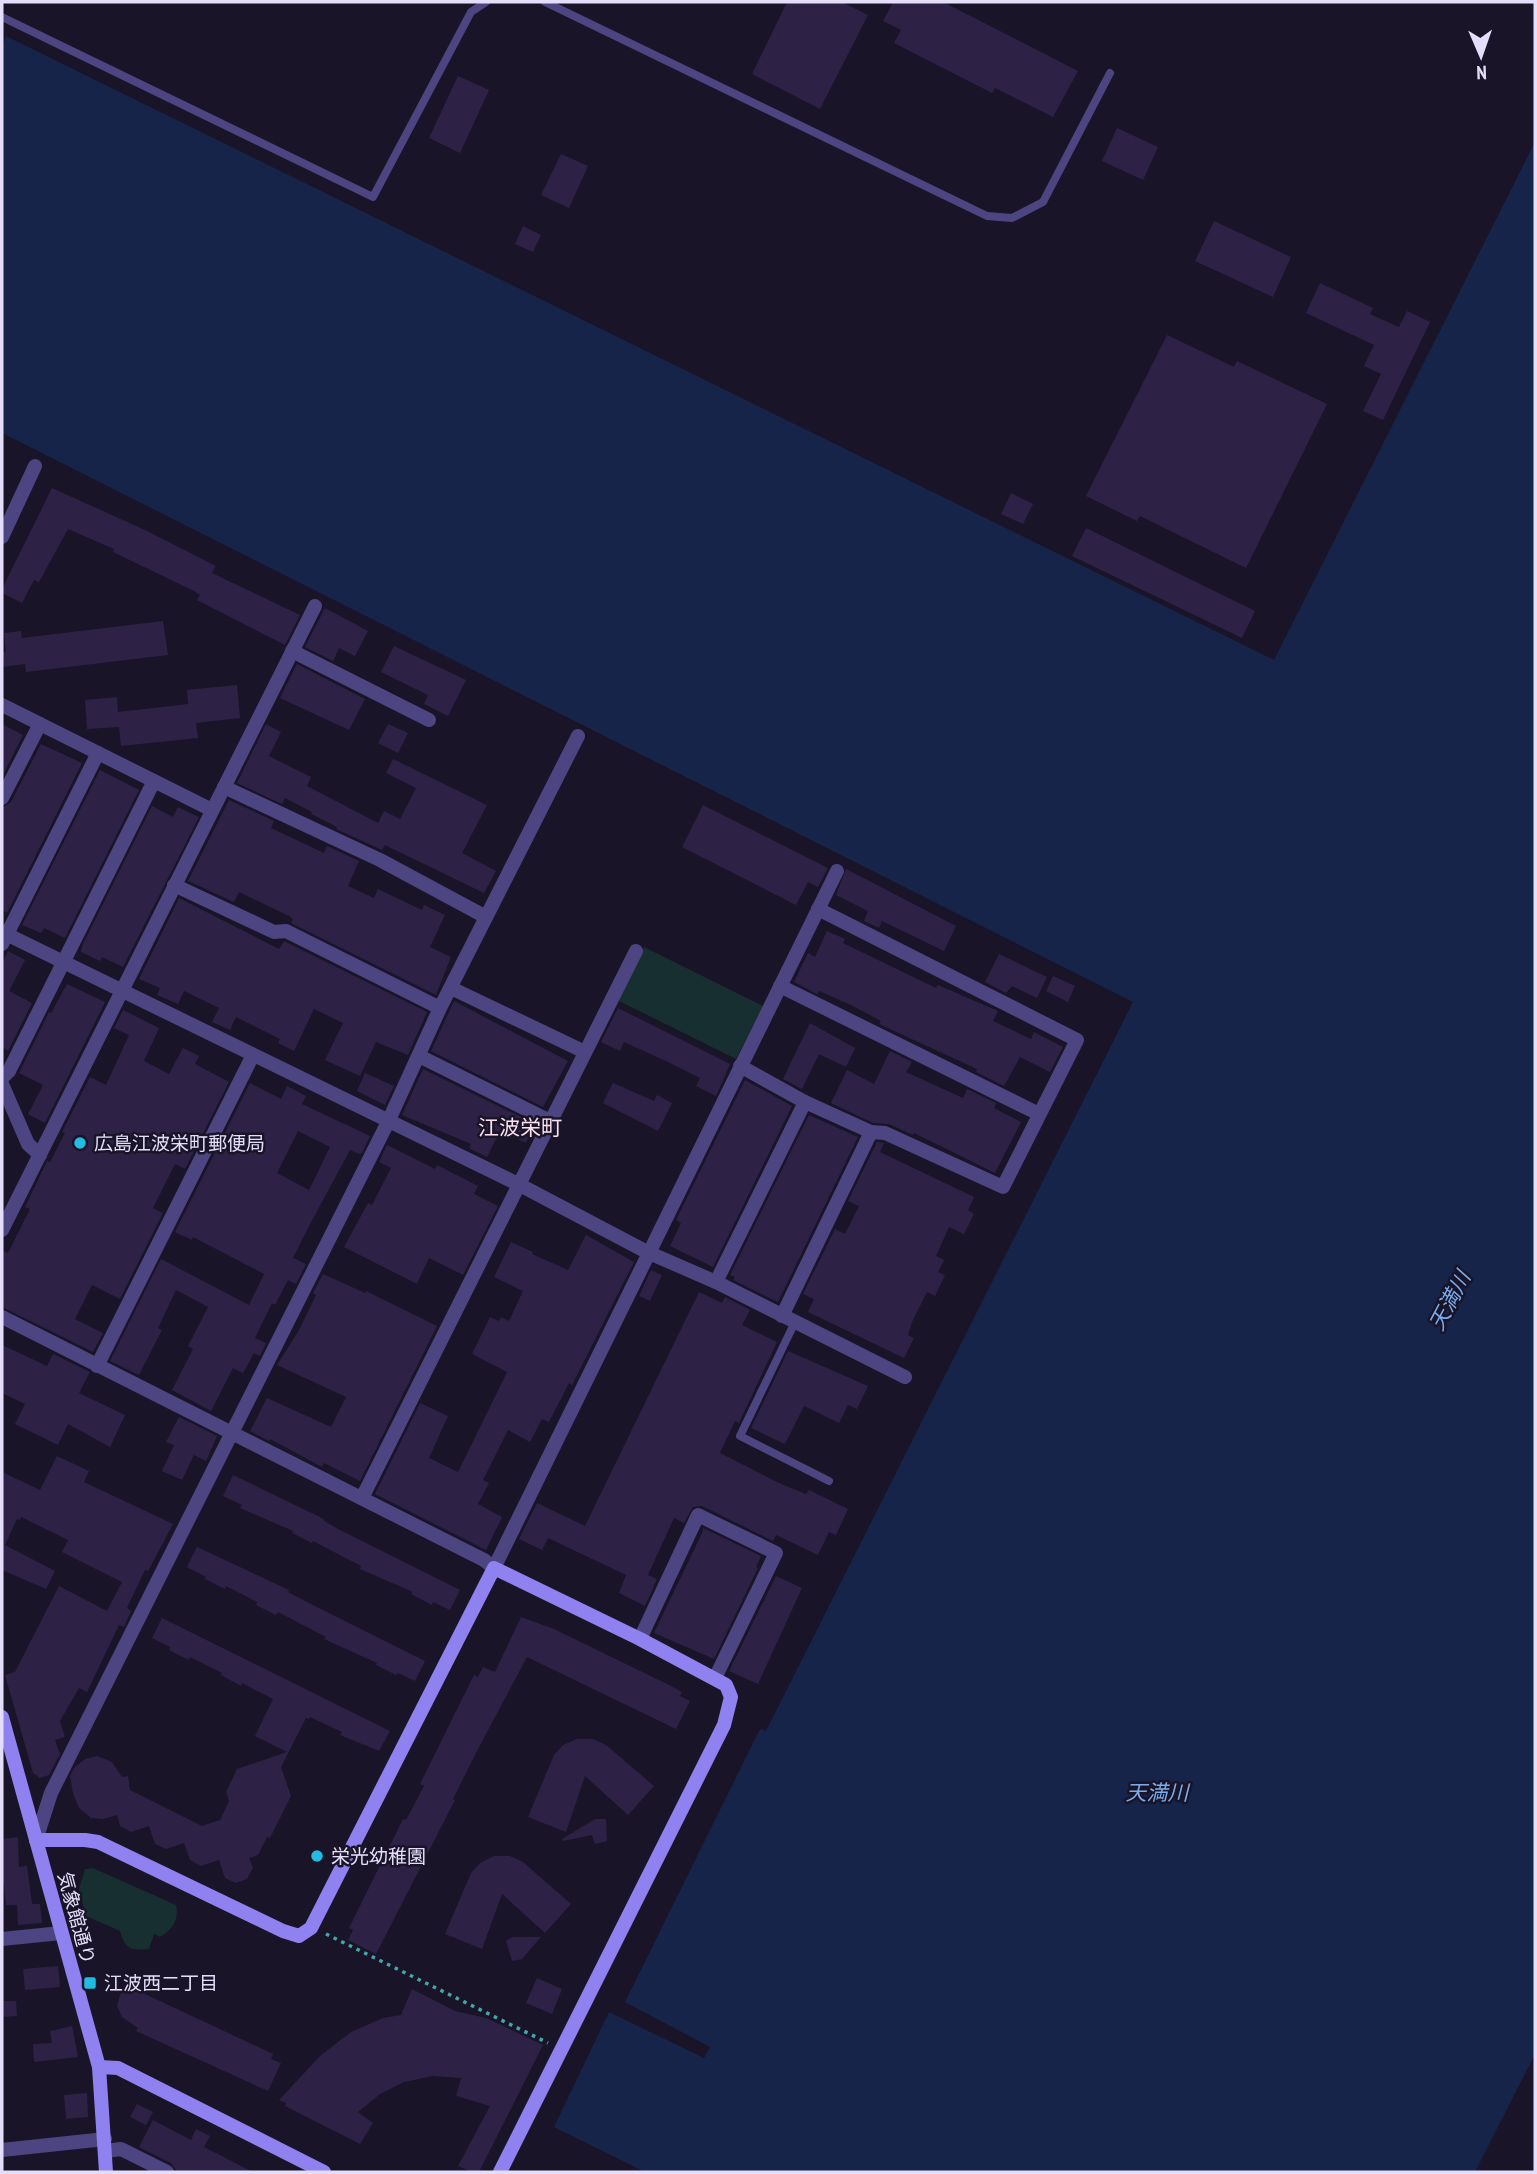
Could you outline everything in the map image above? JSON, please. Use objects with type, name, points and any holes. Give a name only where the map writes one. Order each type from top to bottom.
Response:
[{"type":"street","points":[[2,537],[35,466]]},
{"type":"street","points":[[2,1230],[315,606]]},
{"type":"street","points":[[292,651],[429,720]]},
{"type":"street","points":[[2,705],[212,810]]},
{"type":"street","points":[[2,798],[40,724]]},
{"type":"street","points":[[578,736],[440,1008],[388,1122],[51,1793],[36,1840],[98,1842],[283,1931],[299,1936],[311,1928],[494,1568],[837,871]]},
{"type":"street","points":[[98,753],[3,937],[62,962],[518,1184],[648,1252],[716,1282],[905,1377]]},
{"type":"street","points":[[2,1078],[9,1072],[154,781]]},
{"type":"street","points":[[224,787],[380,860],[486,917]]},
{"type":"street","points":[[174,885],[274,932],[286,931],[440,1008]]},
{"type":"street","points":[[740,1066],[805,1102],[871,1132],[886,1133],[1003,1187],[1077,1040],[818,909]]},
{"type":"street","points":[[362,1497],[636,951]]},
{"type":"street","points":[[780,986],[1039,1114]]},
{"type":"street","points":[[451,988],[585,1052]]},
{"type":"street","points":[[97,1367],[253,1055]]},
{"type":"street","points":[[419,1056],[550,1121]]},
{"type":"street","points":[[2,1084],[28,1144],[40,1155]]},
{"type":"street","points":[[716,1282],[805,1102]]},
{"type":"street","points":[[788,1319],[871,1132]]},
{"type":"street","points":[[2,1317],[97,1367],[362,1497],[484,1560],[494,1568],[640,1639],[726,1685],[731,1697],[724,1725],[500,2172]]},
{"type":"street","points":[[640,1639],[698,1515],[776,1553],[715,1678]]},
{"type":"street","name":"気象館通り","points":[[2,1717],[8,1762],[36,1840],[99,2067],[106,2172]]},
{"type":"street","points":[[2,1939],[61,1933]]},
{"type":"street","points":[[99,2067],[118,2068],[324,2172]]},
{"type":"street","points":[[2,2150],[105,2145],[121,2149],[167,2172]]},
{"type":"lane","points":[[2,17],[373,197],[471,12],[486,2]]},
{"type":"lane","points":[[545,2],[987,216],[1012,218],[1042,202],[1110,73]]},
{"type":"lane","points":[[788,1319],[740,1436],[829,1480]]},
{"type":"path","points":[[321,1931],[550,2044]]},
{"type":"green space","points":[[644,947],[763,1006],[736,1059],[617,1000]]},
{"type":"green space","points":[[93,1868],[176,1905],[174,1924],[160,1937],[154,1934],[149,1949],[138,1950],[130,1947],[124,1942],[120,1931],[86,1916],[79,1889],[85,1869]]},
{"type":"water","name":"天満川","points":[[6,36],[1274,660],[1535,142],[1535,2054],[1475,2172],[645,2172],[554,2127],[609,2012],[704,2058],[710,2047],[625,2002],[760,1729],[766,1731],[1133,1002],[2,433],[2,46]]},
{"type":"building","points":[[787,2],[842,2],[868,15],[820,109],[752,74]]},
{"type":"building","points":[[893,2],[943,2],[1078,71],[1053,117],[995,88],[992,93],[894,43],[901,30],[883,21]]},
{"type":"building","points":[[458,76],[489,90],[460,153],[429,138]]},
{"type":"building","points":[[1117,128],[1158,147],[1143,180],[1102,161]]},
{"type":"building","points":[[561,154],[588,166],[569,208],[541,195]]},
{"type":"building","points":[[1214,221],[1291,257],[1273,297],[1195,261]]},
{"type":"building","points":[[523,226],[541,235],[533,252],[515,244]]},
{"type":"building","points":[[1320,283],[1373,308],[1370,314],[1399,327],[1407,311],[1430,322],[1383,420],[1363,411],[1381,374],[1364,366],[1374,345],[1306,313]]},
{"type":"building","points":[[1167,335],[1234,367],[1237,361],[1327,404],[1246,568],[1140,516],[1137,521],[1086,496]]},
{"type":"building","points":[[52,488],[216,566],[212,573],[300,615],[285,645],[197,600],[200,595],[194,591],[113,552],[114,549],[68,529],[39,582],[34,580],[22,603],[2,593]]},
{"type":"building","points":[[1011,493],[1033,504],[1023,524],[1001,514]]},
{"type":"building","points":[[1086,528],[1255,611],[1242,638],[1072,556]]},
{"type":"building","points":[[325,608],[368,631],[355,656],[339,648],[333,661],[305,647]]},
{"type":"building","points":[[163,621],[168,655],[26,672],[25,664],[2,667],[2,652],[6,652],[4,633],[21,631],[22,638]]},
{"type":"building","points":[[394,646],[466,680],[448,716],[424,704],[428,695],[381,672]]},
{"type":"building","points":[[297,664],[365,699],[349,730],[280,698]]},
{"type":"building","points":[[237,685],[240,718],[196,723],[198,738],[121,746],[119,727],[87,729],[85,700],[117,697],[118,712],[188,704],[187,690]]},
{"type":"building","points":[[2,724],[23,735],[2,777]]},
{"type":"building","points":[[266,724],[281,732],[269,756],[311,777],[307,786],[378,823],[384,811],[400,819],[416,788],[386,773],[393,759],[487,805],[462,853],[496,871],[484,893],[385,845],[382,850],[336,829],[337,827],[285,798],[282,804],[237,783]]},
{"type":"building","points":[[388,724],[408,733],[398,753],[378,743]]},
{"type":"building","points":[[41,744],[82,763],[7,913],[2,910],[2,808],[11,802]]},
{"type":"building","points":[[100,770],[139,790],[65,938],[44,928],[41,933],[22,925]]},
{"type":"building","points":[[229,800],[274,821],[271,828],[324,853],[327,846],[359,861],[348,886],[374,898],[378,889],[422,910],[424,905],[445,915],[430,947],[451,957],[436,995],[291,923],[293,919],[289,916],[239,892],[234,902],[188,881]]},
{"type":"building","points":[[703,805],[828,868],[818,887],[808,882],[796,905],[682,847]]},
{"type":"building","points":[[152,806],[173,817],[178,807],[199,817],[123,967],[102,957],[100,961],[81,952],[82,946]]},
{"type":"building","points":[[846,869],[956,926],[944,951],[882,921],[879,928],[864,921],[868,911],[836,895]]},
{"type":"building","points":[[179,898],[279,949],[284,941],[427,1012],[408,1055],[376,1042],[360,1076],[325,1060],[343,1023],[314,1009],[294,1051],[278,1043],[280,1039],[236,1017],[230,1030],[212,1022],[219,1008],[184,991],[178,1004],[157,995],[160,988],[139,979]]},
{"type":"building","points":[[827,931],[845,939],[843,943],[936,988],[938,985],[998,1011],[993,1021],[1031,1039],[1034,1032],[1063,1047],[1050,1072],[1020,1057],[1004,1086],[976,1072],[977,1069],[879,1024],[881,1021],[851,1005],[819,991],[817,994],[794,982],[808,953],[815,957]]},
{"type":"building","points":[[8,951],[25,960],[9,991],[32,1003],[8,1051],[2,1047],[2,964]]},
{"type":"building","points":[[999,954],[1047,977],[1037,998],[1012,986],[1006,993],[985,982]]},
{"type":"building","points":[[1053,976],[1075,986],[1068,1002],[1046,991]]},
{"type":"building","points":[[67,984],[105,1002],[45,1123],[28,1114],[43,1085],[19,1073],[49,1012],[51,1013]]},
{"type":"building","points":[[454,1001],[568,1061],[543,1107],[431,1051]]},
{"type":"building","points":[[618,1008],[730,1064],[716,1096],[696,1086],[700,1078],[668,1062],[624,1042],[620,1051],[601,1042]]},
{"type":"building","points":[[123,1010],[159,1028],[144,1061],[169,1074],[183,1048],[199,1056],[195,1064],[229,1082],[185,1169],[175,1164],[153,1208],[163,1213],[120,1299],[92,1285],[75,1319],[103,1333],[93,1352],[2,1307],[2,1250],[8,1253],[30,1209],[25,1207],[47,1161],[50,1162],[65,1133],[62,1132],[90,1077],[106,1085],[129,1035],[114,1028]]},
{"type":"building","points":[[810,1023],[855,1048],[846,1067],[819,1054],[802,1089],[783,1079]]},
{"type":"building","points":[[890,1051],[912,1062],[906,1072],[963,1098],[967,1089],[996,1103],[994,1108],[1021,1122],[995,1173],[914,1133],[913,1135],[889,1124],[873,1123],[831,1103],[847,1070],[874,1084]]},
{"type":"building","points":[[423,1069],[535,1124],[526,1143],[500,1131],[487,1157],[469,1148],[471,1144],[402,1115]]},
{"type":"building","points":[[365,1073],[394,1086],[385,1105],[357,1091]]},
{"type":"building","points":[[745,1080],[792,1106],[713,1267],[670,1246],[681,1223],[676,1220]]},
{"type":"building","points":[[250,1083],[281,1099],[287,1086],[306,1096],[302,1104],[370,1136],[362,1153],[350,1150],[293,1258],[306,1264],[296,1284],[288,1280],[275,1305],[272,1303],[255,1338],[266,1343],[260,1356],[254,1353],[243,1373],[233,1368],[211,1411],[172,1390],[193,1349],[188,1346],[208,1307],[176,1290],[158,1328],[162,1330],[139,1375],[110,1361],[161,1259],[249,1305],[264,1274],[193,1237],[192,1240],[175,1232]],"holes":[[[298,1131],[330,1147],[309,1190],[277,1173]]]},
{"type":"building","points":[[613,1083],[654,1101],[657,1095],[672,1103],[658,1131],[603,1103]]},
{"type":"building","points":[[809,1115],[858,1137],[778,1302],[733,1280],[735,1277],[730,1275]]},
{"type":"building","points":[[877,1142],[884,1143],[880,1152],[974,1197],[968,1210],[974,1214],[964,1234],[949,1227],[936,1256],[944,1260],[938,1272],[945,1275],[935,1296],[927,1292],[912,1322],[908,1335],[914,1338],[904,1358],[808,1312],[814,1299],[803,1294],[835,1229],[845,1234],[859,1206],[848,1201]]},
{"type":"building","points":[[387,1145],[435,1169],[437,1165],[478,1186],[474,1194],[498,1206],[463,1275],[429,1258],[417,1284],[344,1247],[368,1203],[372,1205],[391,1168],[379,1162]]},
{"type":"building","points":[[586,1235],[634,1262],[572,1385],[569,1383],[549,1422],[542,1419],[530,1442],[508,1430],[483,1480],[489,1483],[478,1504],[502,1517],[486,1550],[375,1494],[420,1403],[448,1416],[429,1458],[458,1472],[507,1372],[472,1354],[490,1317],[499,1321],[501,1317],[509,1321],[523,1291],[494,1277],[511,1242],[568,1270]]},
{"type":"building","points":[[651,1270],[662,1275],[650,1301],[639,1296]]},
{"type":"building","points":[[323,1274],[365,1293],[366,1291],[437,1326],[360,1481],[324,1463],[322,1467],[250,1431],[267,1398],[331,1427],[346,1397],[277,1365],[299,1330]]},
{"type":"building","points":[[699,1292],[722,1303],[725,1297],[750,1310],[742,1325],[777,1342],[739,1423],[735,1421],[720,1453],[779,1483],[806,1494],[809,1490],[848,1509],[836,1535],[829,1532],[818,1555],[776,1535],[773,1541],[702,1506],[693,1507],[684,1523],[674,1518],[648,1575],[657,1579],[645,1606],[619,1593],[626,1575],[548,1538],[542,1550],[519,1539],[537,1503],[585,1526]]},
{"type":"building","points":[[2,1345],[47,1366],[53,1354],[90,1372],[79,1393],[125,1415],[110,1447],[68,1424],[58,1445],[15,1424],[25,1404],[2,1393]]},
{"type":"building","points":[[788,1351],[868,1386],[857,1409],[848,1405],[839,1423],[804,1406],[785,1444],[751,1428]]},
{"type":"building","points":[[179,1417],[217,1436],[206,1461],[194,1455],[182,1480],[162,1471],[174,1445],[166,1442]]},
{"type":"building","points":[[57,1456],[89,1471],[84,1482],[173,1524],[148,1571],[145,1570],[127,1608],[131,1611],[124,1627],[119,1625],[87,1692],[79,1688],[60,1721],[65,1737],[55,1740],[60,1754],[49,1775],[40,1778],[33,1773],[5,1675],[15,1672],[59,1586],[107,1611],[122,1582],[62,1552],[68,1540],[21,1517],[20,1520],[17,1519],[5,1545],[55,1571],[46,1589],[2,1570],[2,1472],[40,1490]]},
{"type":"building","points":[[233,1475],[460,1590],[450,1610],[433,1602],[432,1605],[411,1594],[413,1592],[360,1569],[361,1566],[313,1541],[312,1543],[292,1533],[293,1531],[240,1508],[242,1505],[223,1496]]},
{"type":"building","points":[[703,1528],[761,1556],[756,1567],[758,1568],[714,1659],[654,1633]]},
{"type":"building","points":[[197,1547],[289,1590],[288,1592],[305,1601],[425,1661],[415,1681],[398,1673],[396,1675],[376,1665],[377,1663],[324,1639],[326,1637],[278,1612],[276,1615],[226,1586],[225,1589],[205,1579],[206,1577],[187,1567]]},
{"type":"building","points":[[776,1576],[802,1588],[758,1684],[729,1671]]},
{"type":"building","points":[[521,1617],[554,1629],[669,1685],[682,1692],[680,1696],[690,1701],[676,1729],[527,1657],[376,1954],[348,1940],[353,1930],[349,1928],[403,1819],[406,1820],[424,1786],[420,1784],[474,1675],[478,1677],[483,1667],[495,1672]]},
{"type":"building","points":[[162,1618],[390,1731],[379,1751],[340,1735],[342,1732],[310,1717],[306,1718],[281,1767],[291,1796],[270,1838],[267,1837],[258,1855],[249,1858],[253,1868],[247,1879],[236,1883],[225,1878],[219,1860],[201,1866],[190,1860],[184,1843],[166,1849],[155,1844],[149,1826],[131,1832],[120,1826],[117,1815],[103,1819],[91,1818],[79,1808],[73,1793],[70,1776],[75,1767],[85,1759],[97,1756],[112,1762],[122,1777],[128,1776],[130,1790],[202,1826],[220,1820],[229,1801],[226,1792],[237,1769],[287,1752],[255,1736],[273,1699],[242,1683],[241,1686],[190,1657],[189,1660],[169,1650],[170,1647],[152,1638]]},
{"type":"building","points":[[577,1739],[593,1739],[606,1745],[654,1786],[628,1815],[585,1776],[566,1832],[528,1817],[554,1755],[563,1745]]},
{"type":"building","points":[[595,1819],[606,1819],[607,1841],[595,1844],[592,1835],[563,1841],[562,1839]]},
{"type":"building","points":[[18,1837],[19,1867],[27,1866],[32,1904],[40,1904],[42,1923],[18,1925],[17,1905],[6,1905],[2,1884],[2,1839]]},
{"type":"building","points":[[494,1856],[510,1856],[523,1862],[571,1904],[545,1933],[502,1894],[482,1949],[445,1934],[471,1873],[480,1863]]},
{"type":"building","points":[[512,1937],[541,1937],[522,1959],[512,1961],[506,1941]]},
{"type":"building","points":[[58,1966],[60,1987],[25,1990],[23,1969]]},
{"type":"building","points":[[537,1978],[562,1989],[552,2014],[526,2003]]},
{"type":"building","points":[[136,1986],[150,1989],[145,1994],[273,2054],[271,2059],[281,2063],[268,2091],[136,2031],[138,2028],[122,2017],[117,2006],[124,1990]]},
{"type":"building","points":[[412,1989],[455,2011],[486,2018],[543,2045],[479,2172],[471,2172],[458,2166],[490,2106],[456,2096],[461,2078],[433,2076],[404,2082],[380,2094],[358,2112],[373,2123],[360,2144],[285,2106],[286,2103],[279,2100],[320,2056],[351,2032],[383,2018],[401,2015]]},
{"type":"building","points":[[2,2001],[16,2001],[17,2016],[2,2017]]},
{"type":"building","points":[[72,2026],[78,2057],[34,2062],[33,2044],[52,2043],[50,2031]]},
{"type":"building","points":[[87,2093],[88,2117],[66,2119],[64,2095]]},
{"type":"building","points":[[137,2104],[153,2112],[146,2125],[130,2117]]},
{"type":"building","points":[[153,2120],[191,2140],[196,2129],[210,2136],[204,2147],[253,2172],[177,2172],[171,2163],[139,2147]]},
{"type":"place","name":"広島江波栄町郵便局","points":[[80,1143]]},
{"type":"place","name":"栄光幼稚園","points":[[317,1856]]},
{"type":"place","name":"江波西二丁目","points":[[90,1983]]},
{"type":"district","name":"江波栄町","points":[[520,1128]]}]
